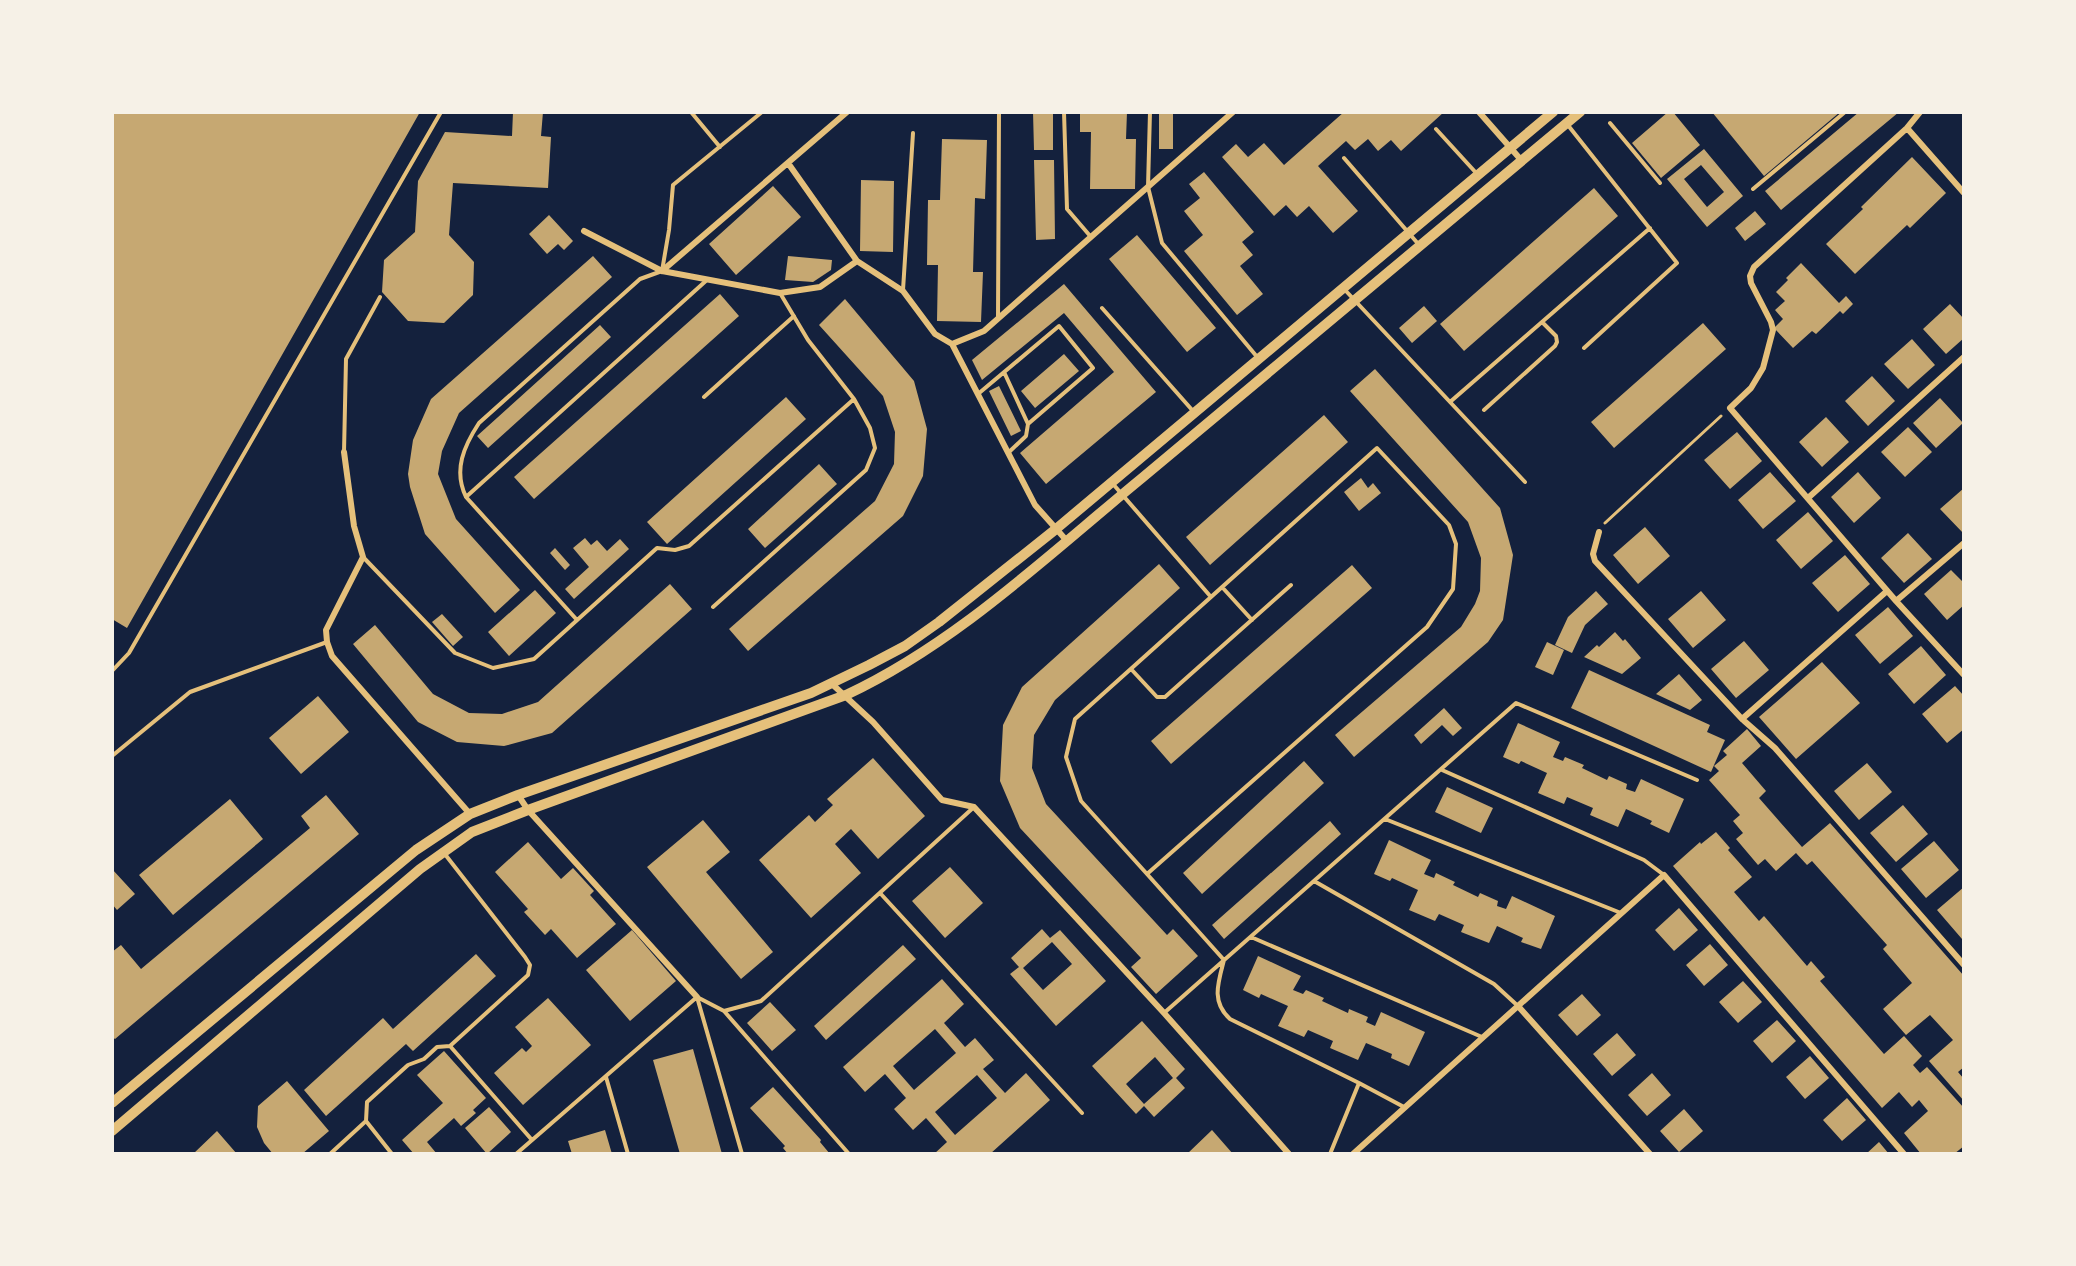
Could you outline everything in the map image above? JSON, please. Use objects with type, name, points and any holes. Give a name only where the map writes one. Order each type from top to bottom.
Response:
[{"type":"main road","points":[[112,1103],[416,850],[470,814],[832,684],[905,646],[939,622],[1112,483],[1342,287],[1553,112]]},
{"type":"main road","points":[[112,1131],[420,869],[472,832],[846,695],[892,671],[951,632],[1067,541],[1580,112]]},
{"type":"street","points":[[662,271],[847,112]]},
{"type":"street","points":[[952,344],[984,331],[1233,112]]},
{"type":"street","points":[[1479,112],[1522,161]]},
{"type":"street","points":[[1920,112],[1907,128],[1754,267],[1750,276],[1751,283],[1773,330],[1763,368],[1751,388],[1730,408],[1887,591],[1964,675]]},
{"type":"street","points":[[1907,128],[1964,193]]},
{"type":"street","points":[[788,163],[857,261],[903,291],[934,334],[952,344],[1035,505],[1067,541]]},
{"type":"street","points":[[584,231],[662,271],[780,293],[820,287],[857,261]]},
{"type":"street","points":[[1808,498],[1964,357]]},
{"type":"street","points":[[344,452],[354,526],[363,557],[326,630],[327,642],[332,656],[470,814]]},
{"type":"street","points":[[1599,532],[1593,554],[1595,561],[1742,719],[1775,748],[1964,965]]},
{"type":"street","points":[[1896,601],[1964,543]]},
{"type":"street","points":[[1742,719],[1887,591]]},
{"type":"street","points":[[832,684],[846,695],[942,800],[974,807],[1164,1013],[1289,1154]]},
{"type":"street","points":[[518,795],[528,810],[697,997]]},
{"type":"street","points":[[1353,1154],[1664,875],[1904,1154]]},
{"type":"street","points":[[1518,1006],[1650,1154]]},
{"type":"lane","points":[[112,671],[129,653],[441,112]]},
{"type":"lane","points":[[691,112],[720,147]]},
{"type":"lane","points":[[577,620],[466,497],[461,487],[461,458],[468,440],[479,423],[639,279],[662,271],[673,185],[762,112]]},
{"type":"lane","points":[[998,318],[999,112]]},
{"type":"lane","points":[[1064,112],[1067,209],[1091,237]]},
{"type":"lane","points":[[1150,112],[1148,187],[1162,243],[1258,359]]},
{"type":"lane","points":[[1753,189],[1845,112]]},
{"type":"lane","points":[[1567,123],[1677,263],[1584,348]]},
{"type":"lane","points":[[1610,123],[1660,183]]},
{"type":"lane","points":[[1436,129],[1478,176]]},
{"type":"lane","points":[[903,291],[913,133]]},
{"type":"lane","points":[[1344,159],[1421,247]]},
{"type":"lane","points":[[1450,402],[1650,228]]},
{"type":"lane","points":[[466,497],[708,279]]},
{"type":"lane","points":[[1342,287],[1525,482]]},
{"type":"lane","points":[[713,607],[866,470],[875,448],[870,428],[854,399],[808,340],[780,293]]},
{"type":"lane","points":[[344,452],[346,359],[380,297]]},
{"type":"lane","points":[[1102,308],[1194,413]]},
{"type":"lane","points":[[704,397],[794,316]]},
{"type":"lane","points":[[1484,410],[1557,342],[1556,336],[1542,322]]},
{"type":"lane","points":[[978,394],[1059,326],[1093,368],[1028,424]]},
{"type":"lane","points":[[1004,372],[1028,424],[1026,436],[1008,453]]},
{"type":"lane","points":[[363,557],[455,654],[493,668],[534,659],[657,548],[675,550],[689,546],[854,399]]},
{"type":"lane","points":[[1147,874],[1426,627],[1453,589],[1456,544],[1449,525],[1377,448],[1075,719],[1066,757],[1081,801],[1224,960]]},
{"type":"lane","points":[[1112,483],[1211,597]]},
{"type":"lane","points":[[1131,669],[1157,697],[1165,697],[1291,585]]},
{"type":"lane","points":[[1222,588],[1252,620]]},
{"type":"lane","points":[[112,756],[190,692],[327,642]]},
{"type":"lane","points":[[1164,1013],[1516,703],[1697,780]]},
{"type":"lane","points":[[1442,770],[1644,860],[1664,875]]},
{"type":"lane","points":[[724,1011],[761,1000],[974,807]]},
{"type":"lane","points":[[1385,819],[1621,914]]},
{"type":"lane","points":[[392,1154],[366,1121],[367,1102],[408,1065],[424,1059],[438,1047],[450,1046],[522,982],[528,975],[530,965],[444,852]]},
{"type":"lane","points":[[1314,881],[1494,984],[1518,1006]]},
{"type":"lane","points":[[880,892],[1082,1113]]},
{"type":"lane","points":[[1251,937],[1482,1038]]},
{"type":"lane","points":[[1224,960],[1216,989],[1222,1012],[1230,1019],[1404,1107]]},
{"type":"lane","points":[[697,997],[724,1011],[849,1154]]},
{"type":"lane","points":[[516,1154],[697,997]]},
{"type":"lane","points":[[697,997],[742,1154]]},
{"type":"lane","points":[[450,1046],[532,1140]]},
{"type":"lane","points":[[605,1076],[628,1154]]},
{"type":"lane","points":[[1330,1154],[1359,1083]]},
{"type":"lane","points":[[330,1154],[366,1121]]},
{"type":"path","points":[[1599,532],[1604,524],[1730,408]]},
{"type":"building","points":[[112,112],[420,112],[127,628],[112,619]]},
{"type":"building","points":[[513,112],[543,112],[541,136],[551,137],[548,188],[453,183],[449,235],[474,262],[473,295],[444,323],[408,321],[382,292],[384,260],[415,232],[418,181],[445,132],[512,136]]},
{"type":"building","points":[[1033,112],[1053,112],[1053,150],[1034,150]]},
{"type":"building","points":[[1080,112],[1127,112],[1126,139],[1136,139],[1135,189],[1090,189],[1091,132],[1080,132]]},
{"type":"building","points":[[1159,112],[1173,112],[1173,149],[1159,149]]},
{"type":"building","points":[[1344,112],[1444,112],[1401,151],[1391,140],[1378,151],[1368,139],[1355,150],[1346,141],[1318,166],[1358,211],[1333,233],[1309,206],[1297,217],[1286,205],[1274,216],[1222,157],[1236,144],[1248,157],[1264,143],[1284,165]]},
{"type":"building","points":[[1668,112],[1673,112],[1700,145],[1661,178],[1632,143]]},
{"type":"building","points":[[1712,112],[1840,112],[1764,176]]},
{"type":"building","points":[[1859,112],[1899,112],[1781,210],[1765,191]]},
{"type":"building","points":[[942,139],[987,140],[985,199],[975,198],[973,272],[983,272],[981,322],[937,321],[938,265],[927,265],[928,200],[940,200]]},
{"type":"building","points":[[1704,149],[1743,196],[1707,227],[1667,179]],"holes":[[[1701,165],[1724,192],[1707,207],[1684,179]]]},
{"type":"building","points":[[1912,157],[1946,193],[1910,228],[1907,225],[1855,274],[1826,244]]},
{"type":"building","points":[[1034,160],[1054,160],[1055,239],[1036,240]]},
{"type":"building","points":[[1204,172],[1254,232],[1242,242],[1253,255],[1240,266],[1263,294],[1237,315],[1184,251],[1203,235],[1184,211],[1200,198],[1189,184]]},
{"type":"building","points":[[861,180],[894,181],[893,252],[860,251]]},
{"type":"building","points":[[773,186],[801,217],[736,275],[709,244]]},
{"type":"building","points":[[1594,188],[1618,216],[1464,351],[1440,324]]},
{"type":"building","points":[[1755,211],[1766,224],[1745,241],[1735,228]]},
{"type":"building","points":[[549,215],[573,241],[564,250],[558,244],[547,254],[529,234]]},
{"type":"building","points":[[1137,235],[1216,328],[1187,352],[1109,259]]},
{"type":"building","points":[[593,256],[612,277],[459,413],[442,451],[438,474],[456,519],[520,590],[495,613],[425,534],[408,474],[413,440],[431,399]]},
{"type":"building","points":[[788,256],[832,260],[831,270],[813,282],[785,280]]},
{"type":"building","points":[[1801,263],[1839,303],[1846,296],[1853,304],[1843,314],[1840,311],[1816,334],[1812,331],[1793,348],[1774,328],[1783,319],[1775,310],[1785,301],[1776,292]]},
{"type":"building","points":[[1064,284],[1156,392],[1046,484],[1020,453],[1114,372],[1064,313],[982,380],[972,360]]},
{"type":"building","points":[[720,294],[739,316],[534,499],[514,477]]},
{"type":"building","points":[[845,299],[914,381],[927,429],[923,476],[903,516],[748,651],[729,629],[875,501],[894,464],[895,432],[883,396],[819,325]]},
{"type":"building","points":[[1950,304],[1964,319],[1964,338],[1946,354],[1923,329]]},
{"type":"building","points":[[1424,306],[1437,321],[1412,343],[1399,328]]},
{"type":"building","points":[[1703,323],[1726,349],[1614,448],[1591,422]]},
{"type":"building","points":[[600,325],[611,337],[488,448],[477,436]]},
{"type":"building","points":[[1912,339],[1935,365],[1908,389],[1884,364]]},
{"type":"building","points":[[1064,354],[1079,371],[1035,408],[1021,391]]},
{"type":"building","points":[[1375,369],[1500,508],[1513,555],[1503,620],[1488,642],[1354,757],[1335,735],[1461,627],[1480,591],[1481,558],[1468,522],[1350,391]]},
{"type":"building","points":[[1872,376],[1895,401],[1868,426],[1845,401]]},
{"type":"building","points":[[999,386],[1021,431],[1011,436],[989,391]]},
{"type":"building","points":[[786,397],[806,419],[667,544],[647,522]]},
{"type":"building","points":[[1940,398],[1963,423],[1936,448],[1913,423]]},
{"type":"building","points":[[1324,415],[1348,442],[1210,565],[1186,537]]},
{"type":"building","points":[[1826,417],[1849,442],[1822,467],[1799,442]]},
{"type":"building","points":[[1908,427],[1932,452],[1905,477],[1881,452]]},
{"type":"building","points":[[1737,432],[1762,461],[1730,489],[1704,460]]},
{"type":"building","points":[[819,464],[837,484],[765,548],[748,529]]},
{"type":"building","points":[[1770,472],[1796,501],[1763,529],[1738,500]]},
{"type":"building","points":[[1858,472],[1881,498],[1854,523],[1831,497]]},
{"type":"building","points":[[1361,478],[1368,488],[1373,483],[1381,493],[1359,511],[1344,492]]},
{"type":"building","points":[[1964,488],[1964,534],[1940,509]]},
{"type":"building","points":[[1808,512],[1833,541],[1801,569],[1776,540]]},
{"type":"building","points":[[1645,527],[1670,556],[1638,584],[1613,555]]},
{"type":"building","points":[[1908,533],[1932,559],[1904,583],[1881,558]]},
{"type":"building","points":[[585,538],[591,545],[597,540],[607,551],[620,539],[629,549],[574,599],[565,589],[589,567],[573,548]]},
{"type":"building","points":[[555,548],[570,565],[565,570],[550,553]]},
{"type":"building","points":[[1845,555],[1870,584],[1838,612],[1812,583]]},
{"type":"building","points":[[1159,564],[1180,588],[1055,700],[1034,735],[1032,768],[1046,804],[1167,935],[1173,929],[1198,956],[1156,994],[1131,967],[1141,958],[1020,828],[1000,781],[1003,725],[1022,687]]},
{"type":"building","points":[[1352,565],[1372,588],[1171,764],[1151,741]]},
{"type":"building","points":[[1951,570],[1964,583],[1964,605],[1947,620],[1924,594]]},
{"type":"building","points":[[670,584],[692,609],[552,733],[504,746],[457,742],[418,722],[353,644],[375,625],[433,694],[469,713],[502,714],[538,702]]},
{"type":"building","points":[[535,590],[556,613],[509,656],[488,632]]},
{"type":"building","points":[[1596,591],[1608,604],[1585,625],[1572,653],[1555,645],[1568,617]]},
{"type":"building","points":[[1701,591],[1726,620],[1693,648],[1668,619]]},
{"type":"building","points":[[1888,607],[1913,636],[1880,664],[1855,635]]},
{"type":"building","points":[[442,614],[463,637],[453,646],[432,622]]},
{"type":"building","points":[[1615,632],[1623,641],[1625,639],[1641,658],[1622,674],[1584,657]]},
{"type":"building","points":[[1744,641],[1769,670],[1736,698],[1711,669]]},
{"type":"building","points":[[1547,642],[1564,650],[1553,675],[1535,667]]},
{"type":"building","points":[[1921,646],[1946,675],[1914,704],[1888,674]]},
{"type":"building","points":[[1822,662],[1860,703],[1796,759],[1759,717]]},
{"type":"building","points":[[1589,670],[1710,725],[1707,732],[1725,740],[1711,772],[1571,708]]},
{"type":"building","points":[[1679,674],[1702,700],[1690,710],[1656,694]]},
{"type":"building","points":[[1955,686],[1964,696],[1964,729],[1947,743],[1922,714]]},
{"type":"building","points":[[318,696],[349,732],[301,774],[269,738]]},
{"type":"building","points":[[1444,708],[1462,728],[1453,736],[1442,725],[1421,744],[1414,735]]},
{"type":"building","points":[[1518,723],[1560,742],[1553,757],[1563,761],[1565,757],[1584,765],[1582,768],[1607,780],[1609,776],[1627,784],[1626,789],[1635,792],[1641,779],[1684,799],[1669,833],[1650,824],[1652,821],[1626,809],[1618,827],[1590,815],[1593,808],[1567,797],[1564,804],[1538,793],[1547,773],[1521,761],[1519,764],[1503,757]]},
{"type":"building","points":[[1747,729],[1761,746],[1742,763],[1766,791],[1759,798],[1802,847],[1830,823],[1964,976],[1964,1067],[1958,1072],[1964,1079],[1964,1101],[1929,1061],[1953,1040],[1930,1015],[1906,1035],[1883,1009],[1912,983],[1883,949],[1887,945],[1812,861],[1807,865],[1796,853],[1776,871],[1765,859],[1758,865],[1736,839],[1743,833],[1733,821],[1740,815],[1709,780],[1719,771],[1714,766],[1727,755],[1723,751]]},
{"type":"building","points":[[873,758],[925,816],[878,859],[851,829],[835,844],[861,873],[811,918],[759,860],[809,815],[815,822],[833,805],[827,799]]},
{"type":"building","points":[[1304,761],[1324,783],[1202,894],[1183,873]]},
{"type":"building","points":[[1867,763],[1892,792],[1859,820],[1834,791]]},
{"type":"building","points":[[1447,787],[1493,808],[1481,833],[1435,812]]},
{"type":"building","points":[[326,795],[359,834],[115,1039],[112,1037],[112,952],[121,945],[141,969],[310,828],[301,816]]},
{"type":"building","points":[[230,799],[263,839],[173,915],[139,875]]},
{"type":"building","points":[[1903,805],[1928,834],[1896,862],[1870,833]]},
{"type":"building","points":[[703,820],[730,852],[706,872],[773,952],[741,979],[647,867]]},
{"type":"building","points":[[1330,821],[1341,834],[1224,939],[1212,925]]},
{"type":"building","points":[[1716,832],[1730,848],[1728,850],[1752,877],[1734,892],[1759,921],[1764,916],[1807,966],[1811,961],[1825,977],[1820,981],[1884,1054],[1904,1036],[1922,1056],[1913,1065],[1920,1073],[1927,1067],[1964,1108],[1964,1146],[1954,1154],[1921,1154],[1904,1133],[1928,1111],[1919,1100],[1912,1107],[1899,1092],[1882,1108],[1673,866],[1700,842],[1701,844]]},
{"type":"building","points":[[1389,840],[1431,860],[1424,874],[1434,878],[1436,873],[1455,882],[1453,885],[1478,897],[1480,893],[1498,901],[1497,906],[1506,909],[1512,896],[1555,916],[1541,949],[1521,942],[1523,938],[1497,926],[1489,943],[1461,932],[1464,925],[1439,914],[1435,921],[1409,910],[1418,890],[1392,878],[1390,881],[1374,874]]},
{"type":"building","points":[[1934,841],[1959,870],[1926,898],[1901,869]]},
{"type":"building","points":[[528,842],[561,879],[573,868],[594,891],[590,895],[616,924],[577,958],[551,929],[545,935],[524,912],[528,909],[495,872]]},
{"type":"building","points":[[950,867],[983,903],[945,938],[912,901]]},
{"type":"building","points":[[112,869],[135,894],[117,910],[112,904]]},
{"type":"building","points":[[1964,887],[1964,938],[1962,939],[1937,910]]},
{"type":"building","points":[[1679,908],[1698,930],[1674,951],[1655,930]]},
{"type":"building","points":[[1042,929],[1050,938],[1060,930],[1106,981],[1056,1026],[1010,974],[1019,967],[1011,958]],"holes":[[[1052,942],[1072,964],[1043,990],[1023,968]]]},
{"type":"building","points":[[632,930],[676,981],[630,1021],[586,970]]},
{"type":"building","points":[[1710,944],[1728,965],[1704,986],[1686,965]]},
{"type":"building","points":[[903,945],[916,959],[826,1040],[814,1026]]},
{"type":"building","points":[[476,954],[496,976],[413,1051],[406,1044],[326,1116],[304,1090],[383,1018],[393,1029]]},
{"type":"building","points":[[1258,956],[1301,976],[1293,990],[1303,994],[1306,990],[1324,998],[1322,1001],[1348,1013],[1349,1009],[1368,1017],[1366,1022],[1375,1026],[1381,1012],[1425,1032],[1409,1066],[1391,1058],[1392,1054],[1366,1043],[1358,1060],[1330,1048],[1333,1041],[1308,1030],[1304,1037],[1278,1026],[1288,1006],[1261,994],[1259,998],[1243,990]]},
{"type":"building","points":[[942,979],[964,1004],[944,1023],[965,1047],[975,1038],[994,1060],[983,1069],[1005,1093],[1026,1073],[1050,1100],[990,1154],[934,1154],[947,1142],[926,1118],[913,1130],[894,1109],[906,1098],[885,1074],[865,1092],[843,1067]],"holes":[[[935,1029],[956,1053],[914,1090],[893,1066]],[[977,1075],[997,1098],[955,1135],[935,1112]]]},
{"type":"building","points":[[1743,981],[1762,1002],[1738,1023],[1719,1002]]},
{"type":"building","points":[[1582,994],[1601,1015],[1577,1036],[1558,1015]]},
{"type":"building","points":[[548,998],[591,1045],[523,1105],[494,1073],[522,1048],[526,1052],[532,1046],[515,1027]]},
{"type":"building","points":[[770,1002],[796,1030],[772,1051],[747,1023]]},
{"type":"building","points":[[1777,1020],[1796,1041],[1772,1063],[1753,1041]]},
{"type":"building","points":[[1142,1021],[1185,1069],[1176,1078],[1185,1088],[1154,1117],[1144,1106],[1136,1114],[1092,1066]],"holes":[[[1155,1057],[1173,1078],[1144,1104],[1126,1084]]]},
{"type":"building","points":[[1617,1033],[1636,1055],[1612,1076],[1593,1054]]},
{"type":"building","points":[[693,1049],[722,1154],[680,1154],[653,1060]]},
{"type":"building","points":[[444,1051],[486,1098],[473,1110],[476,1113],[461,1126],[454,1118],[427,1142],[437,1154],[414,1154],[402,1140],[443,1103],[417,1075]]},
{"type":"building","points":[[1810,1056],[1829,1078],[1805,1099],[1786,1077]]},
{"type":"building","points":[[1652,1073],[1671,1095],[1647,1116],[1628,1095]]},
{"type":"building","points":[[287,1081],[329,1131],[302,1154],[273,1154],[264,1143],[257,1127],[258,1106]]},
{"type":"building","points":[[773,1087],[821,1140],[820,1142],[830,1154],[788,1154],[783,1148],[785,1146],[750,1108]]},
{"type":"building","points":[[1847,1098],[1866,1120],[1842,1141],[1823,1120]]},
{"type":"building","points":[[489,1107],[511,1132],[487,1154],[465,1128]]},
{"type":"building","points":[[1684,1109],[1703,1131],[1679,1152],[1660,1131]]},
{"type":"building","points":[[605,1130],[612,1154],[572,1154],[568,1141]]},
{"type":"building","points":[[1212,1130],[1233,1154],[1187,1154]]},
{"type":"building","points":[[217,1131],[237,1154],[193,1154]]},
{"type":"building","points":[[1879,1142],[1889,1154],[1866,1154]]}]
